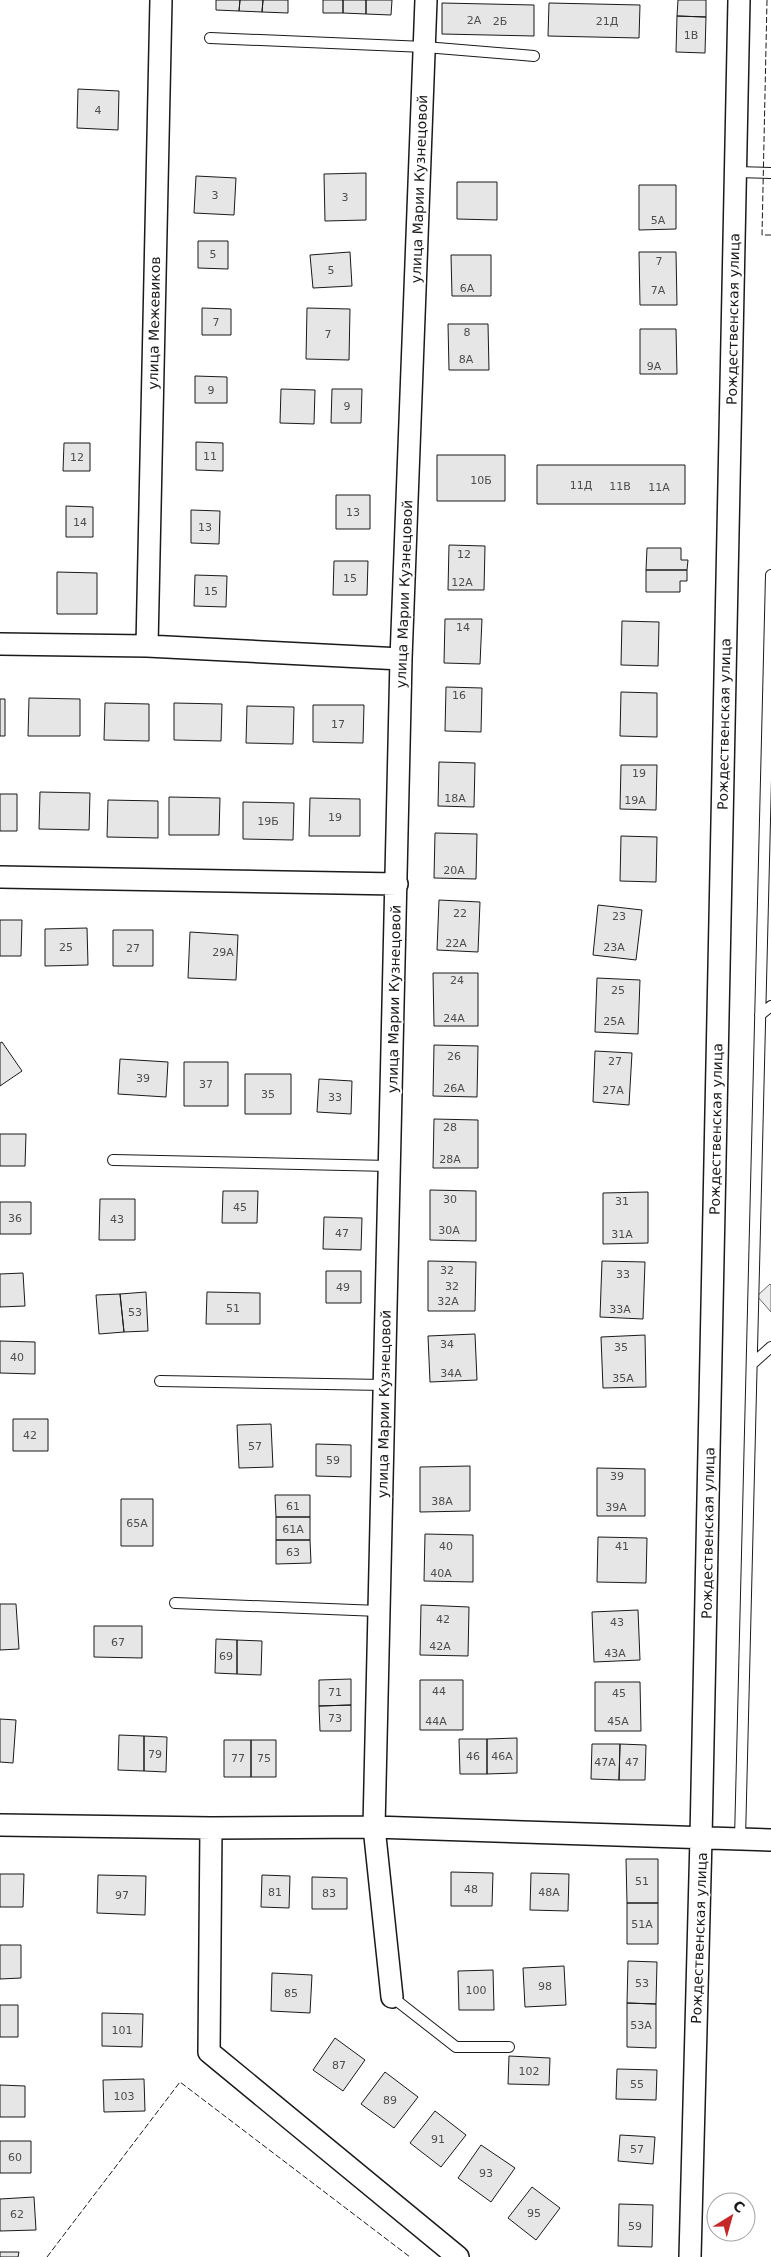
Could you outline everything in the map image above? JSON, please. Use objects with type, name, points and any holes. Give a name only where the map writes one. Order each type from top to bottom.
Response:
[{"type":"street","name":"улица Межевиков","points":[[147,646],[161,0]]},
{"type":"street","name":"улица Марии Кузнецовой","points":[[392,1997],[374,1828],[401,660],[426,0]]},
{"type":"street","name":"Рождественская улица","points":[[690,2257],[701,1838],[739,0]]},
{"type":"street","points":[[0,644],[147,646],[401,660]]},
{"type":"street","points":[[0,877],[397,884]]},
{"type":"street","points":[[0,1825],[374,1828],[771,1840]]},
{"type":"street","points":[[211,1828],[209,2052],[458,2257]]},
{"type":"lane","points":[[210,38],[424,48],[534,56]]},
{"type":"lane","points":[[736,172],[771,173]]},
{"type":"lane","points":[[740,1839],[769,722],[771,575]]},
{"type":"lane","points":[[760,1016],[771,1006]]},
{"type":"lane","points":[[113,1160],[390,1166]]},
{"type":"lane","points":[[752,1364],[771,1347]]},
{"type":"lane","points":[[160,1380],[384,1385]]},
{"type":"lane","points":[[175,1603],[379,1611]]},
{"type":"lane","points":[[392,1997],[456,2047],[509,2047]]},
{"type":"shaded area","points":[[771,1285],[771,1312],[757,1296]]},
{"type":"building","points":[[216,0],[240,0],[239,11],[216,10]]},
{"type":"building","points":[[240,0],[263,0],[262,12],[239,11]]},
{"type":"building","points":[[263,0],[288,0],[288,13],[262,12]]},
{"type":"building","points":[[323,0],[343,0],[343,13],[323,13]]},
{"type":"building","points":[[343,0],[366,0],[366,14],[343,13]]},
{"type":"building","points":[[366,0],[392,0],[391,15],[366,14]]},
{"type":"building","points":[[678,0],[706,0],[706,17],[677,16]]},
{"type":"building","points":[[442,3],[534,5],[534,36],[442,34]]},
{"type":"building","points":[[549,3],[640,5],[639,38],[548,36]]},
{"type":"building","points":[[677,16],[706,17],[705,53],[676,52]]},
{"type":"building","points":[[78,89],[119,91],[118,130],[77,128]]},
{"type":"building","points":[[366,173],[366,220],[325,221],[324,174]]},
{"type":"building","points":[[196,176],[236,178],[234,215],[194,213]]},
{"type":"building","points":[[457,182],[497,182],[497,220],[457,219]]},
{"type":"building","points":[[639,185],[676,185],[676,229],[639,230]]},
{"type":"building","points":[[198,241],[228,241],[228,269],[198,268]]},
{"type":"building","points":[[350,252],[352,286],[313,288],[310,255]]},
{"type":"building","points":[[639,252],[676,252],[677,305],[640,305]]},
{"type":"building","points":[[451,255],[491,255],[491,296],[452,296]]},
{"type":"building","points":[[202,308],[231,309],[231,335],[202,335]]},
{"type":"building","points":[[307,308],[350,309],[349,360],[306,359]]},
{"type":"building","points":[[448,324],[488,324],[489,370],[449,370]]},
{"type":"building","points":[[640,329],[676,329],[677,374],[640,374]]},
{"type":"building","points":[[195,376],[227,377],[227,403],[195,403]]},
{"type":"building","points":[[281,389],[315,390],[314,424],[280,423]]},
{"type":"building","points":[[332,389],[362,389],[361,423],[331,423]]},
{"type":"building","points":[[196,442],[223,443],[223,471],[196,470]]},
{"type":"building","points":[[64,443],[90,443],[90,471],[63,471]]},
{"type":"building","points":[[437,455],[505,455],[505,501],[437,501]]},
{"type":"building","points":[[537,465],[685,465],[685,504],[537,504]]},
{"type":"building","points":[[336,495],[370,495],[370,529],[336,529]]},
{"type":"building","points":[[66,506],[93,507],[93,537],[66,537]]},
{"type":"building","points":[[191,510],[220,511],[219,544],[191,543]]},
{"type":"building","points":[[449,545],[485,546],[484,590],[448,590]]},
{"type":"building","points":[[647,548],[681,548],[681,560],[688,560],[687,570],[646,570]]},
{"type":"building","points":[[334,561],[368,561],[367,595],[333,595]]},
{"type":"building","points":[[646,570],[687,570],[687,581],[680,581],[680,592],[646,592]]},
{"type":"building","points":[[57,572],[97,573],[97,614],[57,614]]},
{"type":"building","points":[[195,575],[227,576],[226,607],[194,606]]},
{"type":"building","points":[[445,619],[482,619],[480,664],[444,663]]},
{"type":"building","points":[[622,621],[659,622],[658,666],[621,665]]},
{"type":"building","points":[[446,687],[482,688],[481,732],[445,731]]},
{"type":"building","points":[[621,692],[657,693],[657,737],[620,736]]},
{"type":"building","points":[[29,698],[80,699],[80,736],[28,736]]},
{"type":"building","points":[[0,699],[5,699],[5,736],[0,736]]},
{"type":"building","points":[[105,703],[149,704],[149,741],[104,740]]},
{"type":"building","points":[[174,703],[222,704],[221,741],[174,740]]},
{"type":"building","points":[[313,705],[364,705],[363,743],[313,742]]},
{"type":"building","points":[[247,706],[294,707],[293,744],[246,743]]},
{"type":"building","points":[[439,762],[475,763],[474,807],[438,806]]},
{"type":"building","points":[[621,765],[657,765],[656,810],[620,809]]},
{"type":"building","points":[[40,792],[90,793],[89,830],[39,829]]},
{"type":"building","points":[[0,794],[17,794],[17,831],[0,831]]},
{"type":"building","points":[[169,797],[220,798],[219,835],[169,835]]},
{"type":"building","points":[[310,798],[360,799],[360,836],[309,836]]},
{"type":"building","points":[[108,800],[158,801],[158,838],[107,837]]},
{"type":"building","points":[[243,802],[294,803],[293,840],[243,839]]},
{"type":"building","points":[[435,833],[477,834],[476,879],[434,878]]},
{"type":"building","points":[[621,836],[657,837],[656,882],[620,881]]},
{"type":"building","points":[[439,900],[480,902],[478,952],[437,950]]},
{"type":"building","points":[[598,905],[642,910],[636,960],[593,955]]},
{"type":"building","points":[[0,920],[22,920],[21,956],[0,956]]},
{"type":"building","points":[[87,928],[88,965],[45,966],[45,929]]},
{"type":"building","points":[[113,930],[153,930],[153,966],[113,966]]},
{"type":"building","points":[[190,932],[238,935],[236,980],[188,978]]},
{"type":"building","points":[[433,973],[478,973],[478,1026],[434,1026]]},
{"type":"building","points":[[597,978],[640,980],[638,1034],[595,1032]]},
{"type":"building","points":[[2,1042],[22,1071],[0,1086],[0,1043]]},
{"type":"building","points":[[434,1045],[478,1046],[477,1097],[433,1096]]},
{"type":"building","points":[[595,1051],[632,1053],[629,1105],[593,1102]]},
{"type":"building","points":[[120,1059],[168,1062],[166,1097],[118,1094]]},
{"type":"building","points":[[184,1062],[228,1062],[228,1106],[184,1106]]},
{"type":"building","points":[[245,1074],[291,1074],[291,1114],[245,1114]]},
{"type":"building","points":[[319,1079],[352,1081],[351,1114],[317,1112]]},
{"type":"building","points":[[434,1119],[478,1120],[478,1168],[433,1168]]},
{"type":"building","points":[[0,1134],[26,1134],[25,1166],[0,1166]]},
{"type":"building","points":[[430,1190],[476,1191],[476,1241],[430,1240]]},
{"type":"building","points":[[223,1191],[258,1191],[257,1223],[222,1223]]},
{"type":"building","points":[[648,1192],[648,1243],[603,1244],[603,1193]]},
{"type":"building","points":[[100,1199],[135,1199],[135,1240],[99,1240]]},
{"type":"building","points":[[0,1202],[31,1202],[31,1234],[0,1234]]},
{"type":"building","points":[[324,1217],[362,1218],[361,1250],[323,1249]]},
{"type":"building","points":[[428,1261],[476,1262],[475,1311],[428,1311]]},
{"type":"building","points":[[602,1261],[645,1262],[643,1319],[600,1317]]},
{"type":"building","points":[[326,1271],[361,1271],[361,1303],[326,1303]]},
{"type":"building","points":[[23,1273],[25,1306],[0,1307],[0,1274]]},
{"type":"building","points":[[146,1292],[148,1331],[124,1332],[120,1294]]},
{"type":"building","points":[[207,1292],[260,1293],[260,1324],[206,1324]]},
{"type":"building","points":[[120,1294],[124,1332],[99,1334],[96,1295]]},
{"type":"building","points":[[475,1334],[477,1380],[430,1382],[428,1336]]},
{"type":"building","points":[[645,1335],[646,1387],[603,1388],[601,1337]]},
{"type":"building","points":[[0,1341],[35,1342],[35,1374],[0,1373]]},
{"type":"building","points":[[13,1419],[48,1419],[48,1451],[13,1451]]},
{"type":"building","points":[[271,1424],[273,1467],[239,1468],[237,1425]]},
{"type":"building","points":[[316,1444],[351,1445],[351,1477],[316,1476]]},
{"type":"building","points":[[470,1466],[470,1511],[420,1512],[420,1467]]},
{"type":"building","points":[[597,1468],[645,1469],[645,1516],[597,1516]]},
{"type":"building","points":[[275,1495],[310,1495],[310,1517],[276,1517]]},
{"type":"building","points":[[121,1499],[153,1499],[153,1546],[121,1546]]},
{"type":"building","points":[[276,1517],[310,1517],[310,1540],[276,1540]]},
{"type":"building","points":[[425,1534],[473,1535],[473,1582],[424,1581]]},
{"type":"building","points":[[598,1537],[647,1538],[646,1583],[597,1582]]},
{"type":"building","points":[[276,1540],[310,1540],[311,1563],[276,1564]]},
{"type":"building","points":[[0,1604],[16,1604],[19,1649],[0,1650]]},
{"type":"building","points":[[421,1605],[469,1607],[468,1656],[420,1655]]},
{"type":"building","points":[[638,1610],[640,1660],[594,1662],[592,1612]]},
{"type":"building","points":[[94,1626],[142,1626],[142,1658],[94,1657]]},
{"type":"building","points":[[216,1639],[237,1640],[237,1674],[215,1673]]},
{"type":"building","points":[[237,1640],[262,1641],[261,1675],[237,1674]]},
{"type":"building","points":[[351,1679],[351,1705],[319,1706],[319,1680]]},
{"type":"building","points":[[420,1680],[463,1680],[463,1730],[420,1730]]},
{"type":"building","points":[[595,1682],[640,1682],[641,1731],[595,1731]]},
{"type":"building","points":[[351,1705],[351,1731],[320,1731],[319,1706]]},
{"type":"building","points":[[0,1719],[16,1720],[13,1763],[0,1762]]},
{"type":"building","points":[[119,1735],[144,1736],[144,1771],[118,1770]]},
{"type":"building","points":[[144,1736],[167,1737],[166,1772],[144,1771]]},
{"type":"building","points":[[517,1738],[517,1773],[487,1774],[487,1739]]},
{"type":"building","points":[[459,1739],[487,1739],[487,1774],[460,1774]]},
{"type":"building","points":[[224,1740],[251,1740],[251,1777],[224,1777]]},
{"type":"building","points":[[251,1740],[276,1740],[276,1777],[251,1777]]},
{"type":"building","points":[[592,1744],[620,1744],[619,1780],[591,1779]]},
{"type":"building","points":[[620,1744],[646,1745],[645,1780],[619,1780]]},
{"type":"building","points":[[626,1859],[658,1859],[658,1903],[627,1903]]},
{"type":"building","points":[[451,1872],[493,1873],[492,1906],[451,1906]]},
{"type":"building","points":[[531,1873],[569,1874],[568,1911],[530,1910]]},
{"type":"building","points":[[0,1874],[24,1874],[23,1907],[0,1907]]},
{"type":"building","points":[[98,1875],[146,1876],[145,1915],[97,1913]]},
{"type":"building","points":[[262,1875],[290,1876],[289,1908],[261,1907]]},
{"type":"building","points":[[312,1877],[347,1878],[347,1909],[312,1909]]},
{"type":"building","points":[[627,1903],[658,1903],[658,1944],[627,1944]]},
{"type":"building","points":[[0,1945],[21,1945],[21,1978],[0,1979]]},
{"type":"building","points":[[628,1961],[657,1962],[656,2004],[627,2003]]},
{"type":"building","points":[[564,1966],[566,2005],[525,2007],[523,1968]]},
{"type":"building","points":[[493,1970],[494,2010],[459,2010],[458,1971]]},
{"type":"building","points":[[272,1973],[312,1975],[310,2013],[271,2011]]},
{"type":"building","points":[[627,2003],[656,2004],[656,2048],[627,2047]]},
{"type":"building","points":[[0,2005],[18,2005],[18,2037],[0,2037]]},
{"type":"building","points":[[102,2013],[143,2014],[142,2047],[102,2046]]},
{"type":"building","points":[[335,2038],[365,2060],[343,2091],[313,2070]]},
{"type":"building","points":[[509,2056],[550,2058],[549,2085],[508,2084]]},
{"type":"building","points":[[617,2069],[657,2070],[656,2100],[616,2099]]},
{"type":"building","points":[[385,2072],[418,2097],[394,2128],[361,2104]]},
{"type":"building","points":[[144,2079],[145,2111],[104,2112],[103,2080]]},
{"type":"building","points":[[0,2085],[25,2086],[25,2117],[0,2117]]},
{"type":"building","points":[[435,2111],[466,2135],[441,2167],[410,2143]]},
{"type":"building","points":[[620,2135],[655,2137],[653,2164],[618,2161]]},
{"type":"building","points":[[0,2141],[31,2141],[31,2173],[0,2173]]},
{"type":"building","points":[[481,2145],[515,2168],[491,2202],[458,2178]]},
{"type":"building","points":[[532,2187],[560,2208],[536,2240],[508,2218]]},
{"type":"building","points":[[34,2197],[36,2230],[0,2231],[0,2199]]},
{"type":"building","points":[[619,2204],[653,2205],[652,2247],[618,2246]]},
{"type":"building","points":[[0,2252],[19,2252],[18,2257],[0,2257]]},
{"type":"fence","points":[[767,0],[762,235],[771,235]]},
{"type":"fence","points":[[47,2257],[180,2082],[410,2257]]}]
